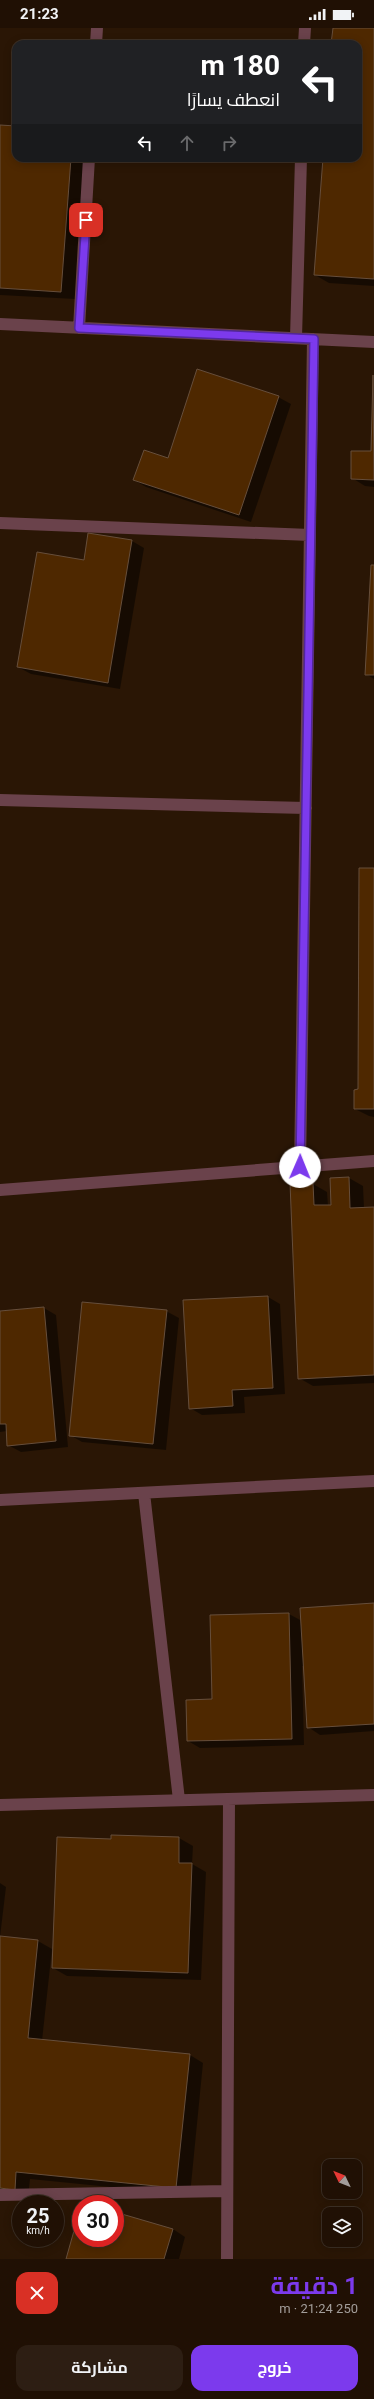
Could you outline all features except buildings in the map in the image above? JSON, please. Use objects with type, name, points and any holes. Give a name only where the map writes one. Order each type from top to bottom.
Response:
[{"type":"street","points":[[96,40],[97,28]]},
{"type":"street","points":[[304,40],[305,28]]},
{"type":"street","points":[[79,328],[89,162]]},
{"type":"street","points":[[296,338],[301,162]]},
{"type":"street","points":[[0,324],[374,342]]},
{"type":"street","points":[[300,1167],[314,339]]},
{"type":"street","points":[[0,524],[310,535]]},
{"type":"street","points":[[0,800],[306,808]]},
{"type":"street","points":[[0,1190],[374,1161]]},
{"type":"street","points":[[0,1500],[374,1481]]},
{"type":"street","points":[[144,1493],[179,1800]]},
{"type":"street","points":[[0,1805],[374,1795]]},
{"type":"street","points":[[227,2259],[229,1799]]},
{"type":"street","points":[[0,2195],[227,2191]]},
{"type":"route","points":[[86,220],[79,328],[314,339],[300,1167]]}]
